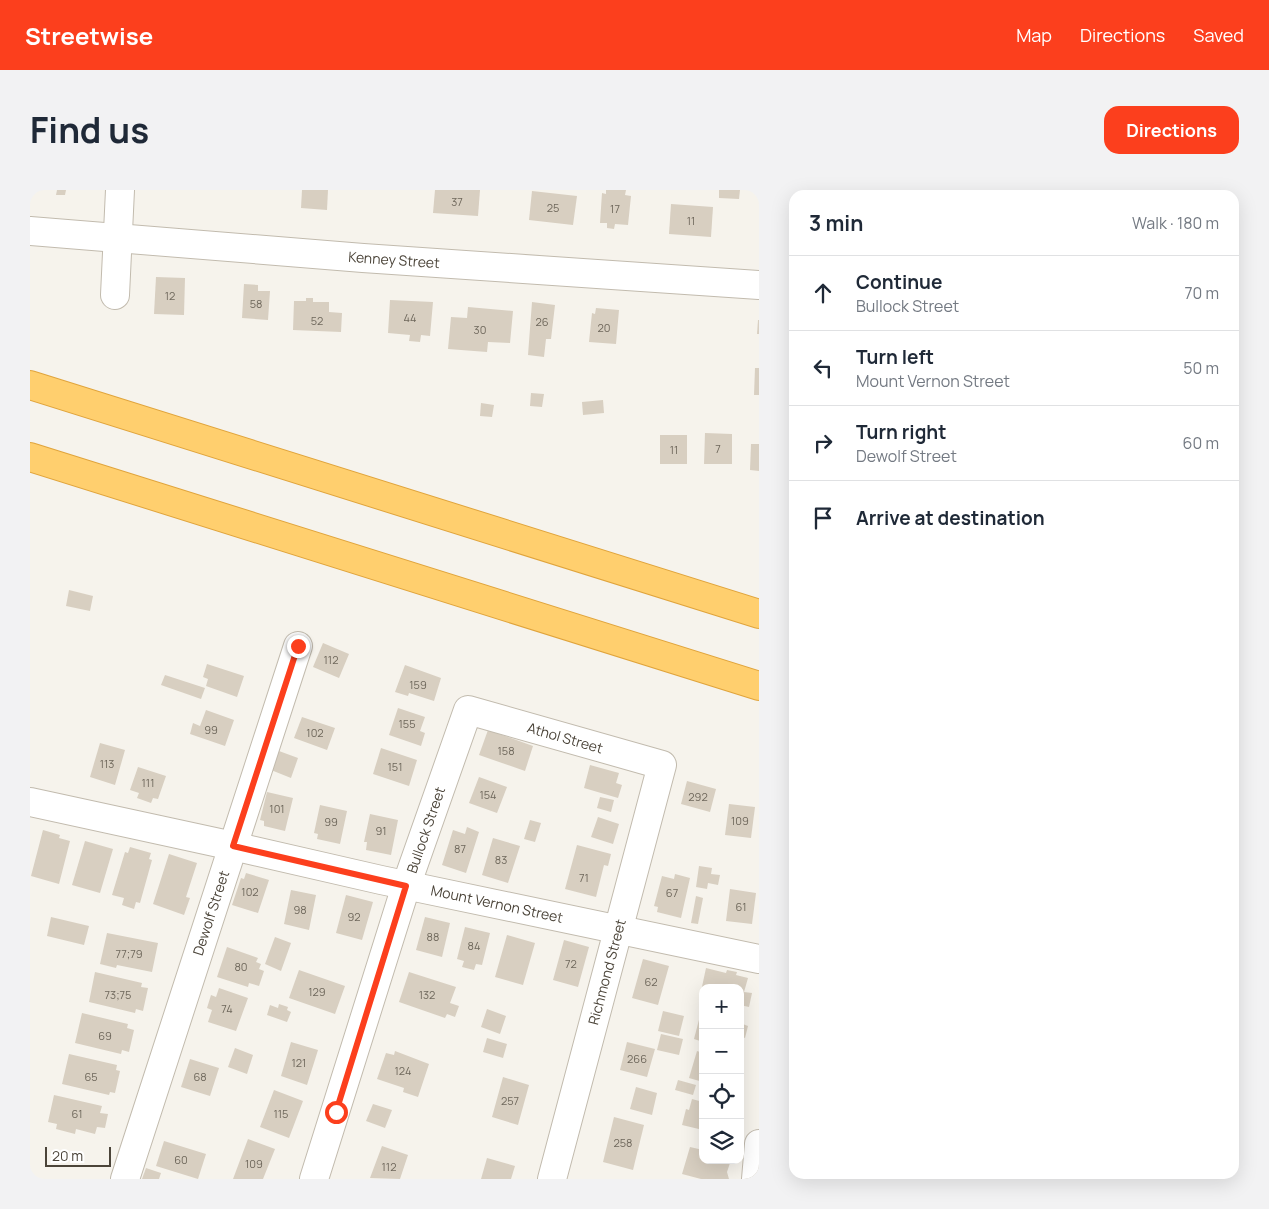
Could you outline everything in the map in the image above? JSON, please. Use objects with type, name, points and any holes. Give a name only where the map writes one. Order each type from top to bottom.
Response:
[{"type":"highway","points":[[30,385],[759,614]]},
{"type":"highway","points":[[30,457],[759,686]]},
{"type":"street","points":[[115,295],[120,190]]},
{"type":"street","name":"Kenney Street","points":[[30,231],[363,258],[759,285]]},
{"type":"street","name":"Dewolf Street","points":[[125,1179],[298,646]]},
{"type":"street","name":"Athol Street","points":[[468,710],[662,765]]},
{"type":"street","name":"Bullock Street","points":[[314,1179],[406,886],[468,710]]},
{"type":"street","name":"Richmond Street","points":[[552,1179],[662,765]]},
{"type":"street","name":"Mount Vernon Street","points":[[30,802],[406,886],[759,959]]},
{"type":"street","points":[[756,1179],[759,1144]]},
{"type":"building","points":[[57,190],[66,190],[65,195],[56,195]]},
{"type":"building","points":[[302,190],[328,190],[327,210],[301,208]]},
{"type":"building","points":[[435,190],[480,190],[478,216],[433,213]]},
{"type":"building","points":[[606,190],[626,190],[625,195],[631,196],[628,225],[615,224],[614,229],[607,228],[607,223],[600,223],[602,193],[606,194]]},
{"type":"building","points":[[719,190],[740,190],[739,199],[719,198]]},
{"type":"building","points":[[532,191],[577,196],[573,225],[529,220]]},
{"type":"building","points":[[671,204],[713,207],[711,237],[669,234]]},
{"type":"building","points":[[156,277],[185,278],[184,315],[154,314]]},
{"type":"building","points":[[244,284],[258,285],[258,291],[270,291],[268,320],[242,318]]},
{"type":"building","points":[[306,298],[313,298],[313,302],[329,302],[329,312],[342,313],[341,332],[293,330],[294,301],[306,301]]},
{"type":"building","points":[[390,300],[433,302],[430,336],[421,335],[420,342],[409,341],[410,335],[388,333]]},
{"type":"building","points":[[532,302],[555,305],[551,339],[546,339],[544,357],[528,355]]},
{"type":"building","points":[[468,307],[513,311],[510,343],[488,342],[487,352],[448,349],[451,317],[467,318]]},
{"type":"building","points":[[596,308],[619,310],[616,344],[589,342],[592,313],[595,314]]},
{"type":"building","points":[[758,320],[759,334],[757,334]]},
{"type":"building","points":[[755,368],[759,368],[759,395],[754,395]]},
{"type":"building","points":[[531,393],[544,394],[542,407],[530,406]]},
{"type":"building","points":[[603,400],[604,413],[583,415],[582,402]]},
{"type":"building","points":[[481,403],[494,405],[492,417],[480,416]]},
{"type":"building","points":[[705,433],[732,434],[732,464],[704,464]]},
{"type":"building","points":[[660,435],[687,435],[687,464],[660,464]]},
{"type":"building","points":[[751,444],[759,444],[759,471],[750,470]]},
{"type":"building","points":[[69,590],[93,596],[90,611],[66,606]]},
{"type":"building","points":[[323,643],[349,654],[339,678],[313,667]]},
{"type":"building","points":[[207,664],[244,676],[237,697],[206,686],[208,679],[203,677]]},
{"type":"building","points":[[405,665],[441,678],[434,701],[409,693],[408,696],[395,692]]},
{"type":"building","points":[[165,675],[205,688],[201,699],[161,685]]},
{"type":"building","points":[[398,708],[425,717],[420,731],[425,733],[421,746],[389,735]]},
{"type":"building","points":[[206,710],[234,720],[225,746],[190,734],[193,723],[200,726]]},
{"type":"building","points":[[302,717],[335,728],[327,750],[294,738]]},
{"type":"building","points":[[488,730],[533,746],[525,771],[479,755]]},
{"type":"building","points":[[100,743],[125,750],[115,785],[90,777]]},
{"type":"building","points":[[381,748],[417,760],[409,786],[373,774]]},
{"type":"building","points":[[279,751],[298,758],[291,778],[271,770]]},
{"type":"building","points":[[590,765],[619,773],[616,783],[622,785],[618,798],[584,788]]},
{"type":"building","points":[[138,767],[166,776],[158,799],[153,798],[151,803],[137,798],[139,793],[130,790]]},
{"type":"building","points":[[479,777],[507,787],[497,813],[469,803]]},
{"type":"building","points":[[687,781],[716,789],[710,812],[681,804]]},
{"type":"building","points":[[267,792],[293,798],[285,831],[264,826],[264,821],[260,820]]},
{"type":"building","points":[[600,797],[614,800],[611,812],[597,808]]},
{"type":"building","points":[[729,804],[755,807],[751,838],[725,835]]},
{"type":"building","points":[[320,805],[347,811],[340,844],[317,839],[318,834],[314,833]]},
{"type":"building","points":[[370,814],[398,820],[391,855],[366,850],[367,842],[364,842]]},
{"type":"building","points":[[598,817],[619,824],[613,844],[591,837]]},
{"type":"building","points":[[530,820],[541,823],[535,842],[524,839]]},
{"type":"building","points":[[467,827],[479,832],[466,873],[442,865],[453,830],[465,834]]},
{"type":"building","points":[[43,830],[60,835],[59,838],[70,841],[59,884],[31,876]]},
{"type":"building","points":[[493,838],[520,846],[508,883],[482,875]]},
{"type":"building","points":[[85,841],[113,849],[100,893],[72,885]]},
{"type":"building","points":[[577,845],[611,854],[608,866],[604,865],[596,897],[565,889]]},
{"type":"building","points":[[130,847],[151,853],[149,859],[152,860],[140,903],[136,902],[134,909],[122,905],[124,898],[112,895],[125,852],[128,853]]},
{"type":"building","points":[[169,854],[197,863],[186,897],[190,898],[184,915],[153,904]]},
{"type":"building","points":[[699,866],[712,868],[711,874],[720,875],[718,885],[708,883],[707,889],[696,887]]},
{"type":"building","points":[[246,873],[269,880],[258,913],[232,905],[241,878],[244,879]]},
{"type":"building","points":[[675,874],[690,878],[681,918],[657,912],[658,907],[654,906],[662,876],[674,879]]},
{"type":"building","points":[[730,889],[756,893],[752,924],[726,921]]},
{"type":"building","points":[[291,890],[316,895],[309,930],[284,924]]},
{"type":"building","points":[[346,895],[373,902],[362,940],[336,933]]},
{"type":"building","points":[[696,896],[703,898],[698,924],[691,923]]},
{"type":"building","points":[[51,917],[89,926],[84,945],[47,936]]},
{"type":"building","points":[[425,917],[450,923],[442,957],[416,950]]},
{"type":"building","points":[[465,927],[490,933],[482,965],[476,964],[474,970],[462,967],[464,961],[457,959]]},
{"type":"building","points":[[107,933],[158,943],[152,972],[117,965],[116,968],[100,964]]},
{"type":"building","points":[[507,935],[535,943],[523,985],[495,977]]},
{"type":"building","points":[[275,937],[291,943],[281,971],[265,964]]},
{"type":"building","points":[[564,940],[589,947],[578,987],[553,980]]},
{"type":"building","points":[[227,947],[258,958],[256,962],[261,964],[259,969],[264,971],[259,986],[249,983],[248,987],[217,977]]},
{"type":"building","points":[[643,959],[669,966],[658,1005],[632,998]]},
{"type":"building","points":[[706,968],[726,973],[727,970],[737,972],[736,975],[748,978],[744,992],[744,984],[703,984]]},
{"type":"building","points":[[299,970],[345,986],[335,1014],[289,998]]},
{"type":"building","points":[[95,972],[142,983],[141,987],[148,988],[143,1011],[136,1009],[135,1013],[89,1002]]},
{"type":"building","points":[[409,972],[456,987],[450,1003],[459,1006],[455,1017],[447,1014],[445,1018],[399,1002]]},
{"type":"building","points":[[219,988],[248,998],[236,1031],[208,1022],[212,1010],[207,1008],[211,995],[216,997]]},
{"type":"building","points":[[744,992],[752,993],[749,1007],[744,1006]]},
{"type":"building","points":[[279,1004],[288,1007],[287,1010],[291,1012],[287,1022],[267,1015],[270,1005],[278,1008]]},
{"type":"building","points":[[487,1009],[506,1016],[500,1034],[481,1027]]},
{"type":"building","points":[[663,1011],[684,1016],[679,1036],[658,1031]]},
{"type":"building","points":[[82,1013],[128,1024],[127,1028],[134,1030],[129,1052],[122,1050],[121,1054],[75,1043]]},
{"type":"building","points":[[699,1020],[699,1041],[694,1039]]},
{"type":"building","points":[[744,1024],[748,1026],[744,1038]]},
{"type":"building","points":[[661,1034],[683,1039],[679,1055],[657,1050]]},
{"type":"building","points":[[487,1038],[507,1044],[503,1058],[483,1052]]},
{"type":"building","points":[[291,1042],[318,1050],[307,1085],[281,1076]]},
{"type":"building","points":[[627,1042],[655,1049],[647,1077],[620,1070]]},
{"type":"building","points":[[235,1048],[253,1055],[247,1074],[228,1067]]},
{"type":"building","points":[[395,1051],[429,1064],[418,1097],[403,1092],[404,1088],[377,1079],[386,1053],[394,1055]]},
{"type":"building","points":[[697,1051],[699,1052],[699,1081],[689,1078]]},
{"type":"building","points":[[69,1054],[117,1065],[116,1070],[120,1071],[115,1093],[110,1092],[109,1095],[62,1084]]},
{"type":"building","points":[[190,1059],[219,1068],[210,1096],[181,1087]]},
{"type":"building","points":[[503,1077],[529,1085],[518,1125],[492,1117]]},
{"type":"building","points":[[678,1080],[696,1085],[693,1095],[675,1090]]},
{"type":"building","points":[[636,1087],[657,1093],[652,1115],[630,1109]]},
{"type":"building","points":[[274,1090],[303,1101],[289,1138],[260,1127]]},
{"type":"building","points":[[54,1095],[102,1106],[100,1113],[108,1114],[105,1128],[97,1127],[95,1134],[76,1129],[75,1134],[56,1129],[57,1124],[48,1122]]},
{"type":"building","points":[[692,1099],[699,1101],[699,1129],[682,1125],[686,1109],[689,1110]]},
{"type":"building","points":[[373,1104],[392,1110],[385,1128],[366,1121]]},
{"type":"building","points":[[614,1117],[644,1125],[633,1170],[603,1162]]},
{"type":"building","points":[[248,1139],[275,1149],[263,1179],[233,1179]]},
{"type":"building","points":[[164,1141],[206,1154],[198,1179],[156,1166]]},
{"type":"building","points":[[382,1146],[408,1155],[400,1179],[370,1178]]},
{"type":"building","points":[[690,1147],[699,1149],[699,1164],[730,1164],[727,1172],[729,1179],[701,1179],[682,1174]]},
{"type":"building","points":[[487,1158],[515,1166],[511,1179],[481,1179]]},
{"type":"building","points":[[146,1168],[161,1173],[159,1179],[142,1179]]},
{"type":"route","points":[[298,646],[233,846],[406,886],[336,1112]]}]
